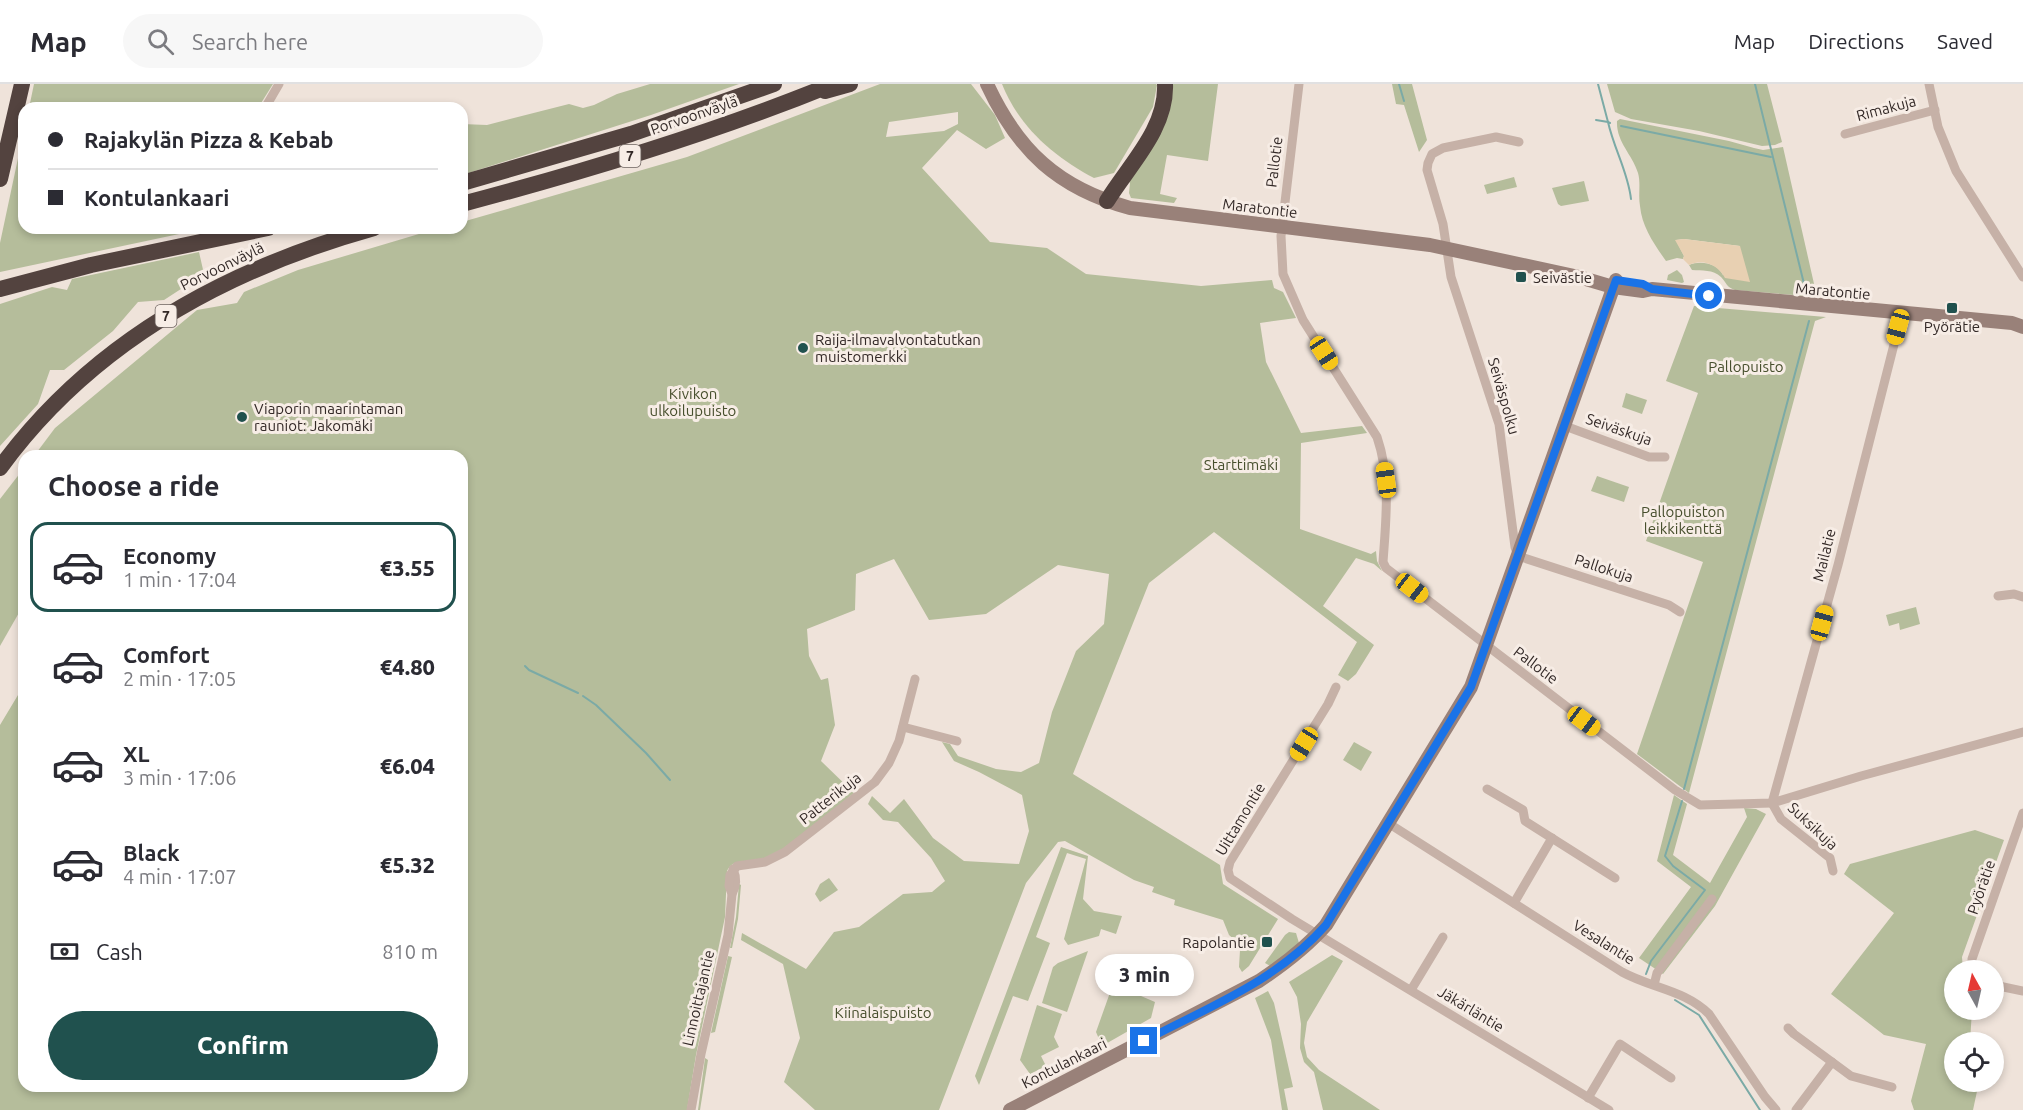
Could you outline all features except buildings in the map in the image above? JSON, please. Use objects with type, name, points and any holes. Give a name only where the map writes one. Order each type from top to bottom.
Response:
[{"type":"highway","points":[[0,179],[22,84]]},
{"type":"highway","name":"Porvoonväylä","points":[[468,202],[591,168],[833,84]]},
{"type":"highway","points":[[795,99],[850,84]]},
{"type":"highway","points":[[1107,201],[1156,125],[1164,108],[1165,84]]},
{"type":"highway","name":"Porvoonväylä","points":[[468,181],[631,134],[767,86]]},
{"type":"highway","name":"Porvoonväylä","points":[[0,289],[91,265],[239,234]]},
{"type":"highway","name":"Porvoonväylä","points":[[0,468],[29,432],[80,381],[146,328],[216,287],[254,269],[354,234]]},
{"type":"main road","name":"Maratontie","points":[[987,84],[1010,127],[1037,159],[1052,173],[1075,187],[1107,201],[1152,211],[1447,248],[1642,291],[1652,289],[2019,323]]},
{"type":"main road","points":[[1318,934],[1326,925],[1458,710],[1476,674],[1614,283]]},
{"type":"main road","name":"Kontulankaari","points":[[1010,1110],[1242,991],[1280,967],[1318,934]]},
{"type":"street","points":[[268,102],[279,84]]},
{"type":"street","name":"Pallotie","points":[[1299,84],[1282,228],[1283,274],[1303,320],[1377,437],[1383,453],[1386,480],[1383,562],[1386,568],[1691,801],[1700,805],[1772,803],[2023,732]]},
{"type":"street","points":[[1929,84],[1938,127],[1956,171],[2023,277]]},
{"type":"street","name":"Rimakuja","points":[[1845,134],[1935,110]]},
{"type":"street","name":"Seiväspolku","points":[[1518,556],[1499,424],[1451,277],[1443,224],[1427,170],[1430,157],[1443,148],[1496,137],[1519,142]]},
{"type":"street","name":"Mailatie","points":[[1772,803],[1838,565],[1902,313]]},
{"type":"street","name":"Seiväskuja","points":[[1565,426],[1649,457],[1665,457]]},
{"type":"street","name":"Pallokuja","points":[[1518,556],[1669,605],[1680,612]]},
{"type":"street","points":[[1998,596],[2014,594],[2023,597]]},
{"type":"street","name":"Patterikuja","points":[[734,868],[759,864],[777,856],[875,782],[889,763],[903,727],[915,679]]},
{"type":"street","name":"Uittamontie","points":[[1318,934],[1233,880],[1228,870],[1230,862],[1329,704],[1336,687]]},
{"type":"street","points":[[903,727],[957,741]]},
{"type":"street","points":[[1487,789],[1522,810],[1525,821],[1615,878]]},
{"type":"street","name":"Suksikuja","points":[[1772,803],[1781,819],[1830,858],[1833,871]]},
{"type":"street","name":"Pyörätie","points":[[1972,960],[2023,813]]},
{"type":"street","name":"Vesalantie","points":[[1388,823],[1636,980],[1681,994],[1698,1003],[1709,1014],[1776,1110]]},
{"type":"street","points":[[1514,903],[1552,838]]},
{"type":"street","name":"Linnoittajantie","points":[[692,1110],[701,1054],[728,935],[732,894],[736,886],[734,868]]},
{"type":"street","points":[[1655,981],[1657,973],[1712,899]]},
{"type":"street","name":"Jäkärläntie","points":[[1318,934],[1609,1110]]},
{"type":"street","points":[[1411,990],[1443,937]]},
{"type":"street","points":[[2004,987],[2023,991]]},
{"type":"street","points":[[1788,1028],[1851,1076],[1892,1087]]},
{"type":"street","points":[[1588,1098],[1620,1044],[1671,1078]]},
{"type":"street","points":[[1796,1110],[1832,1062]]},
{"type":"green space","points":[[34,84],[273,84],[262,102],[30,102]]},
{"type":"green space","points":[[650,84],[739,84],[651,115],[468,173],[468,124],[487,125],[569,104],[583,108]]},
{"type":"green space","name":"Kivikon ulkoilupuisto","points":[[880,84],[971,84],[995,115],[1005,138],[986,149],[957,130],[922,168],[990,242],[1047,248],[1086,274],[1201,286],[1272,280],[1274,288],[1283,292],[1296,318],[1260,323],[1266,362],[1301,433],[1362,426],[1367,433],[1301,443],[1300,529],[1371,554],[1376,551],[1377,561],[1382,571],[1374,564],[1356,558],[1323,606],[1374,645],[1356,674],[1348,681],[1338,675],[1357,642],[1214,532],[1149,583],[1073,774],[1220,865],[1223,884],[1278,919],[1249,966],[1242,972],[1239,967],[1240,950],[1236,941],[1229,935],[1223,920],[1174,905],[1175,900],[1152,892],[1154,887],[1134,880],[1065,841],[1058,842],[1026,883],[939,1110],[815,1110],[784,1082],[800,1038],[783,964],[741,940],[742,933],[806,969],[834,932],[859,927],[903,894],[932,892],[945,881],[931,858],[898,822],[883,820],[868,804],[872,796],[890,813],[904,799],[933,838],[964,861],[1019,864],[1029,831],[1022,795],[954,761],[942,742],[950,744],[958,756],[996,769],[1021,772],[1039,763],[1052,712],[1076,651],[1104,624],[1109,574],[1058,565],[986,614],[929,620],[894,559],[856,574],[855,610],[807,629],[809,656],[821,680],[828,678],[835,725],[821,761],[854,793],[775,854],[764,859],[738,862],[730,866],[727,871],[725,917],[687,1110],[0,1110],[0,725],[18,695],[18,1092],[468,1092],[468,450],[38,450],[55,428],[197,310],[237,303],[244,292],[298,270],[419,234],[468,234],[468,220],[687,157]],"holes":[[[958,112],[958,124],[944,131],[886,137],[889,122]]]},
{"type":"green space","points":[[1002,84],[1157,85],[1153,107],[1114,173],[1094,178],[1079,170],[1039,139],[1018,114]]},
{"type":"green space","points":[[1168,84],[1218,84],[1208,161],[1167,155],[1160,194],[1177,198],[1174,203],[1131,198],[1128,180]]},
{"type":"green space","points":[[1392,84],[1412,84],[1427,140],[1419,152],[1404,105],[1396,104]]},
{"type":"green space","points":[[1607,84],[1767,84],[1782,142],[1762,146],[1699,131],[1631,119],[1615,112]]},
{"type":"green space","points":[[1620,119],[1763,150],[1783,147],[1817,297],[1735,290],[1728,286],[1718,274],[1692,270],[1689,265],[1698,263],[1713,265],[1723,275],[1740,246],[1676,240],[1684,256],[1683,259],[1666,261],[1643,221],[1639,202],[1638,173],[1619,135],[1617,121]]},
{"type":"green space","points":[[18,158],[18,234],[179,234],[0,272],[0,243]]},
{"type":"green space","points":[[1514,177],[1517,187],[1487,194],[1484,185]]},
{"type":"green space","points":[[1584,181],[1589,201],[1561,206],[1558,204],[1552,188]]},
{"type":"green space","points":[[199,252],[204,274],[164,300],[138,302],[113,331],[64,370],[50,370],[38,404],[0,446],[0,304],[52,287],[67,290],[72,279]]},
{"type":"green space","points":[[1677,270],[1684,282],[1667,280],[1668,275]]},
{"type":"green space","name":"Pallopuisto","points":[[1694,306],[1826,317],[1815,321],[1689,793],[1637,754],[1703,562],[1646,541],[1698,393],[1666,381]]},
{"type":"green space","points":[[1626,393],[1647,400],[1642,414],[1622,407]]},
{"type":"green space","points":[[18,476],[18,614],[0,646],[0,499]]},
{"type":"green space","points":[[1597,476],[1629,487],[1624,502],[1591,491]]},
{"type":"green space","points":[[1916,607],[1920,624],[1900,630],[1899,623],[1889,626],[1886,615]]},
{"type":"green space","points":[[1354,742],[1372,752],[1361,771],[1343,760]]},
{"type":"green space","points":[[1674,795],[1687,804],[1673,855],[1710,883],[1747,817],[1744,808],[1756,809],[1766,814],[1715,906],[1663,974],[1639,958],[1691,887],[1657,861]]},
{"type":"green space","points":[[1975,830],[2004,840],[1962,960],[1944,960],[1944,1020],[1971,1020],[1971,1032],[1944,1032],[1944,1092],[1977,1092],[1973,1110],[1914,1110],[1911,1101],[1926,1044],[1884,1035],[1831,994],[1894,913],[1844,874],[1850,864]]},
{"type":"green space","points":[[1061,847],[1088,856],[1083,899],[1094,911],[1122,916],[1116,934],[1101,929],[1099,936],[1068,945],[1064,939],[1086,859],[1067,853],[1036,937],[1050,943],[1028,1001],[1013,996],[979,1085],[975,1076]]},
{"type":"green space","points":[[829,878],[838,890],[820,902],[815,894],[820,884]]},
{"type":"green space","points":[[739,884],[741,885],[738,919],[732,948],[730,948],[736,917]]},
{"type":"green space","points":[[1289,932],[1296,933],[1299,943],[1272,967],[1265,963],[1285,935]]},
{"type":"green space","points":[[1088,951],[1067,1012],[1042,1003],[1053,967]]},
{"type":"green space","points":[[1332,955],[1343,961],[1307,1022],[1304,1043],[1307,1057],[1319,1070],[1380,1110],[1323,1110],[1314,1072],[1304,1062],[1300,1048],[1301,1024],[1297,997],[1289,982]]},
{"type":"green space","points":[[728,956],[732,957],[715,1032],[711,1033]]},
{"type":"green space","points":[[1123,956],[1133,963],[1133,984],[1142,988],[1141,996],[1155,1002],[1151,1018],[1102,1046],[1096,1032]]},
{"type":"green space","points":[[1268,991],[1274,1003],[1293,1087],[1284,1089],[1288,1110],[1282,1110],[1271,1040],[1255,998]]},
{"type":"green space","points":[[1037,1005],[1062,1014],[1054,1037],[1059,1047],[1041,1056],[1046,1066],[1030,1074],[1020,1060]]},
{"type":"green space","points":[[705,1058],[708,1060],[700,1110],[698,1110]]},
{"type":"sand","points":[[1684,239],[1740,246],[1750,282],[1725,278],[1710,264],[1700,262],[1689,265],[1683,259],[1684,256],[1675,240]]},
{"type":"waterway","points":[[1399,84],[1404,101]]},
{"type":"waterway","points":[[1598,84],[1610,123]]},
{"type":"waterway","points":[[1755,84],[1807,296]]},
{"type":"waterway","points":[[1596,120],[1608,122],[1627,179],[1631,199]]},
{"type":"waterway","points":[[1621,126],[1771,157]]},
{"type":"waterway","points":[[1684,789],[1809,321]]},
{"type":"waterway","points":[[525,666],[578,693]]},
{"type":"waterway","points":[[583,696],[596,705],[646,753],[670,780]]},
{"type":"waterway","points":[[1646,974],[1651,961],[1705,890],[1673,866],[1665,856],[1682,801]]},
{"type":"waterway","points":[[1675,1000],[1699,1015],[1760,1110]]},
{"type":"place","name":"Seivästie","points":[[1521,277]]},
{"type":"place","name":"Pyörätie","points":[[1952,308]]},
{"type":"place","name":"Raija-ilmavalvontatutkan muistomerkki","points":[[803,348]]},
{"type":"place","name":"Viaporin maarintaman rauniot: Jakomäki","points":[[242,417]]},
{"type":"place","name":"Rapolantie","points":[[1267,942]]},
{"type":"route","points":[[1144,1041],[1226,1000],[1263,978],[1307,945],[1326,925],[1471,687],[1616,280],[1643,284],[1652,289],[1709,296]]},
{"type":"park label","name":"Starttimäki","points":[[1241,464]]},
{"type":"park label","name":"Pallopuiston leikkikenttä","points":[[1683,520]]},
{"type":"park label","name":"Kiinalaispuisto","points":[[883,1012]]}]
